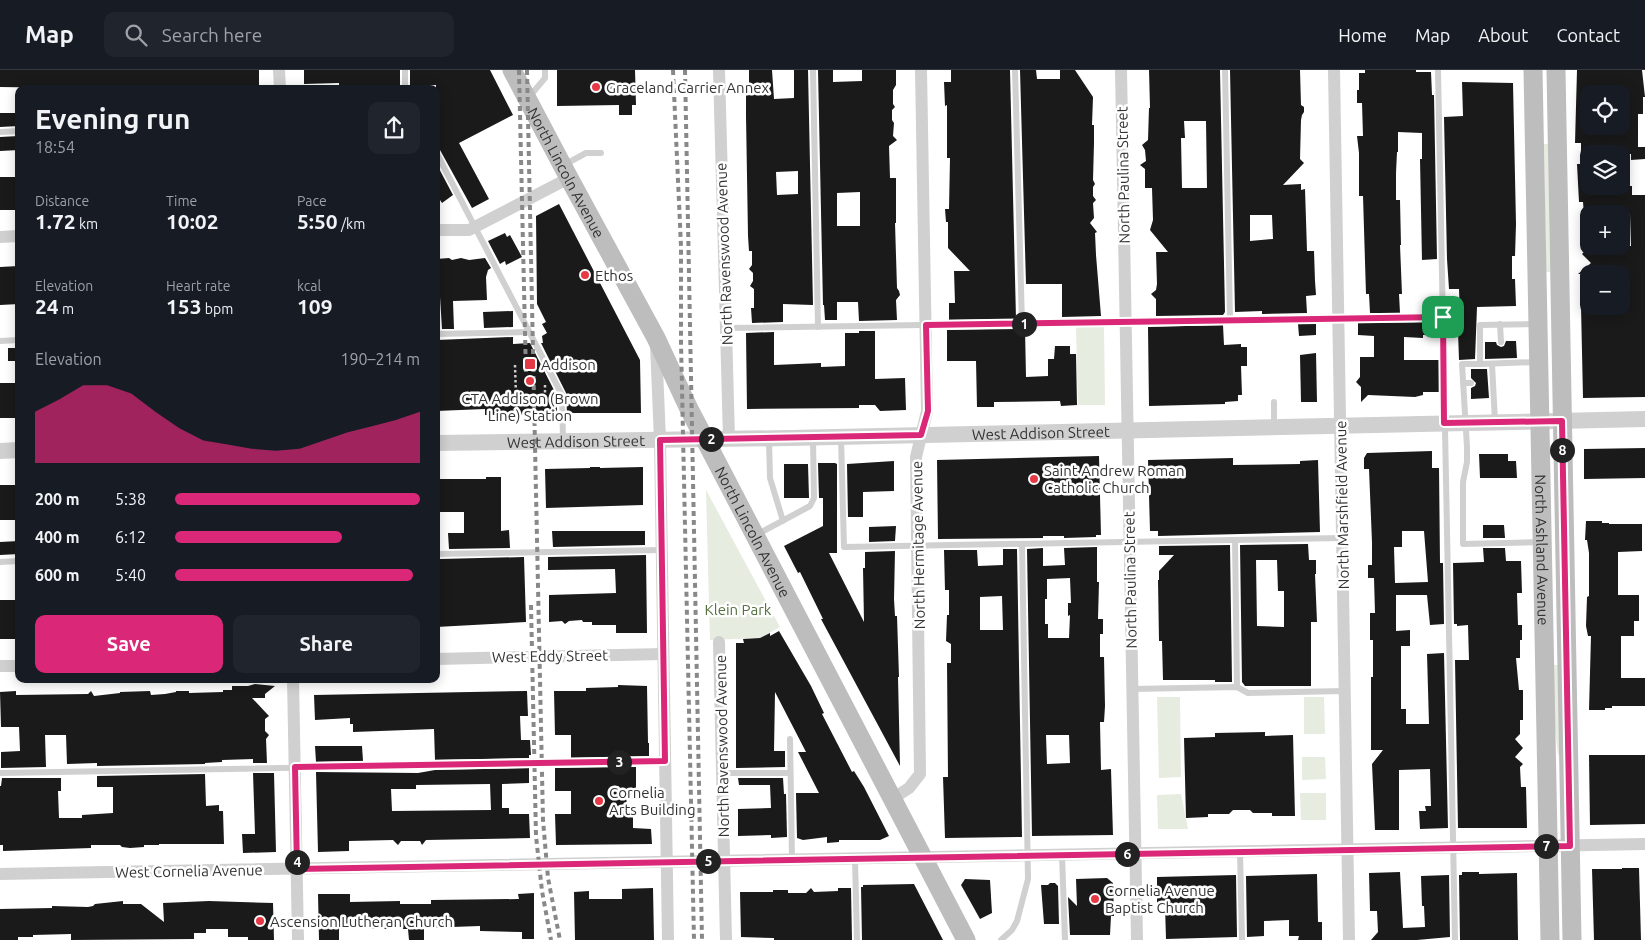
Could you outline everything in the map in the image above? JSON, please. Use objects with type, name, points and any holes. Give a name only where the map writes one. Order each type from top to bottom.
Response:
[{"type":"main road","name":"North Lincoln Avenue","points":[[512,70],[656,338],[705,439],[966,940]]},
{"type":"main road","name":"North Ashland Avenue","points":[[1533,70],[1550,940]]},
{"type":"main road","name":"North Ashland Avenue","points":[[1556,70],[1572,940]]},
{"type":"street","points":[[279,70],[280,85]]},
{"type":"street","name":"North Ravenswood Avenue","points":[[719,70],[729,439]]},
{"type":"street","name":"North Hermitage Avenue","points":[[892,799],[909,788],[920,774],[916,456],[928,411],[921,70]]},
{"type":"street","name":"North Paulina Street","points":[[1120,70],[1137,940]]},
{"type":"street","name":"North Marshfield Avenue","points":[[1334,70],[1350,940]]},
{"type":"street","points":[[440,230],[469,230],[566,172]]},
{"type":"street","points":[[0,237],[15,236]]},
{"type":"street","points":[[656,338],[660,440],[668,940]]},
{"type":"street","name":"West Addison Street","points":[[440,443],[813,438],[1645,419]]},
{"type":"street","points":[[0,451],[15,450]]},
{"type":"street","name":"North Ravenswood Avenue","points":[[719,642],[726,940]]},
{"type":"street","name":"West Eddy Street","points":[[440,659],[663,654]]},
{"type":"street","points":[[0,666],[15,666]]},
{"type":"street","points":[[293,683],[298,940]]},
{"type":"street","points":[[1570,846],[1645,844]]},
{"type":"street","name":"West Cornelia Avenue","points":[[0,874],[1570,846]]},
{"type":"lane","points":[[404,70],[405,85]]},
{"type":"lane","points":[[527,99],[545,78],[545,70]]},
{"type":"lane","points":[[813,70],[818,327]]},
{"type":"lane","points":[[1015,70],[1022,324]]},
{"type":"lane","points":[[1225,70],[1230,320]]},
{"type":"lane","points":[[1438,70],[1455,940]]},
{"type":"lane","points":[[0,132],[15,131]]},
{"type":"lane","points":[[566,172],[586,153],[601,153]]},
{"type":"lane","points":[[440,160],[562,395],[563,441]]},
{"type":"lane","points":[[726,328],[1443,317]]},
{"type":"lane","points":[[1500,324],[1501,342]]},
{"type":"lane","points":[[1480,364],[1480,325],[1538,324]]},
{"type":"lane","points":[[440,334],[529,332]]},
{"type":"lane","points":[[0,341],[15,340]]},
{"type":"lane","points":[[1539,362],[1501,361],[1492,364],[1462,364],[1468,462],[1463,482],[1463,544],[1542,542]]},
{"type":"lane","points":[[1492,364],[1491,383],[1495,422]]},
{"type":"lane","points":[[1464,383],[1471,383]]},
{"type":"lane","points":[[1274,402],[1274,427]]},
{"type":"lane","points":[[841,437],[844,547],[1342,538]]},
{"type":"lane","points":[[769,438],[770,478],[782,522]]},
{"type":"lane","points":[[755,536],[810,506],[814,498],[813,438]]},
{"type":"lane","points":[[1235,540],[1237,687]]},
{"type":"lane","points":[[1001,940],[1012,930],[1021,909],[1028,879],[1022,544]]},
{"type":"lane","points":[[440,554],[661,550]]},
{"type":"lane","points":[[0,562],[15,561]]},
{"type":"lane","points":[[1132,689],[1220,691],[1237,687],[1248,693],[1345,691]]},
{"type":"lane","points":[[790,739],[792,860]]},
{"type":"lane","points":[[0,773],[665,761]]},
{"type":"lane","points":[[722,773],[790,773]]},
{"type":"lane","points":[[1240,852],[1242,940]]},
{"type":"lane","points":[[1062,855],[1064,940]]},
{"type":"lane","points":[[855,859],[857,940]]},
{"type":"path","points":[[515,365],[516,396]]},
{"type":"green space","points":[[1544,144],[1548,144],[1550,272],[1546,272]]},
{"type":"green space","points":[[1076,327],[1104,327],[1105,405],[1078,405]]},
{"type":"green space","name":"Klein Park","points":[[706,490],[780,627],[760,638],[710,640]]},
{"type":"green space","points":[[1553,665],[1558,665],[1560,755],[1558,755],[1554,721]]},
{"type":"green space","points":[[1157,697],[1180,697],[1181,777],[1159,778]]},
{"type":"green space","points":[[1304,697],[1324,697],[1325,734],[1304,734]]},
{"type":"green space","points":[[1302,757],[1325,757],[1326,779],[1302,780]]},
{"type":"green space","points":[[1300,793],[1326,793],[1326,820],[1301,820]]},
{"type":"green space","points":[[1181,794],[1188,829],[1158,829],[1157,795]]},
{"type":"building","points":[[0,70],[259,70],[259,85],[15,85],[15,87],[0,87]]},
{"type":"building","points":[[304,70],[400,70],[400,85],[304,84]]},
{"type":"building","points":[[410,70],[490,70],[513,115],[459,143],[489,199],[472,208],[440,150],[440,85],[410,85]]},
{"type":"building","name":"Graceland Carrier Annex","points":[[557,70],[635,70],[636,105],[632,105],[632,115],[619,115],[619,105],[557,106]]},
{"type":"building","points":[[749,70],[772,70],[774,99],[794,98],[794,70],[808,70],[813,305],[783,304],[783,322],[752,323],[751,308],[754,308],[754,289],[750,286],[753,281],[753,273],[749,269],[752,265],[752,251],[749,251],[748,236],[746,116],[746,84],[749,84]],"holes":[[[798,171],[798,194],[777,195],[776,172]]]},
{"type":"building","points":[[818,70],[833,70],[833,82],[862,81],[862,70],[896,70],[896,85],[893,90],[893,104],[895,107],[892,110],[892,120],[894,123],[893,136],[897,140],[889,146],[890,178],[896,178],[897,288],[900,295],[896,300],[897,320],[859,321],[858,302],[837,302],[837,320],[825,320],[823,305]],"holes":[[[860,192],[860,226],[837,226],[837,193]]]},
{"type":"building","points":[[951,70],[1010,70],[1016,319],[949,320],[949,303],[955,303],[954,271],[970,271],[948,248],[948,222],[946,222],[945,209],[949,209],[950,158],[947,158],[947,105],[945,106],[944,82],[951,82]]},
{"type":"building","points":[[1020,70],[1036,70],[1037,79],[1060,79],[1060,70],[1075,70],[1093,97],[1093,180],[1095,184],[1093,196],[1096,200],[1093,203],[1094,218],[1090,223],[1097,232],[1095,233],[1096,255],[1101,316],[1062,317],[1062,284],[1026,284]]},
{"type":"building","points":[[1149,70],[1220,70],[1225,312],[1223,315],[1156,316],[1156,299],[1151,294],[1156,290],[1157,284],[1156,252],[1168,252],[1150,230],[1153,220],[1152,188],[1145,188],[1145,169],[1140,165],[1146,161],[1145,150],[1142,145],[1148,140],[1150,108]],"holes":[[[1184,121],[1206,121],[1207,188],[1182,188],[1181,138],[1185,138]]]},
{"type":"building","points":[[1230,70],[1300,70],[1301,105],[1304,107],[1304,112],[1301,120],[1300,159],[1304,163],[1283,185],[1301,184],[1301,190],[1305,189],[1307,251],[1314,251],[1316,295],[1306,296],[1307,313],[1262,314],[1262,311],[1235,312]],"holes":[[[1250,215],[1272,215],[1273,239],[1250,241]]]},
{"type":"building","points":[[1365,70],[1416,70],[1416,72],[1431,72],[1432,95],[1434,95],[1437,259],[1422,260],[1420,159],[1422,159],[1422,133],[1398,132],[1396,200],[1400,200],[1402,294],[1399,294],[1400,313],[1370,313],[1369,294],[1366,294],[1363,196],[1359,196],[1357,136],[1363,136],[1362,103],[1357,103],[1357,90],[1359,90],[1359,73],[1365,73]]},
{"type":"building","points":[[1577,70],[1642,70],[1645,97],[1643,97],[1643,114],[1638,114],[1638,147],[1645,147],[1645,159],[1631,160],[1630,145],[1581,145],[1581,143],[1575,143]]},
{"type":"building","points":[[1462,82],[1513,83],[1516,224],[1515,256],[1512,256],[1512,279],[1515,279],[1516,306],[1477,307],[1475,359],[1459,360],[1458,332],[1452,332],[1452,319],[1460,319],[1459,289],[1449,289],[1447,259],[1444,117],[1463,116]]},
{"type":"building","points":[[0,113],[15,113],[15,126],[0,127]]},
{"type":"building","points":[[15,136],[15,150],[0,151],[0,137]]},
{"type":"building","points":[[1577,164],[1580,164],[1580,195],[1630,195],[1630,186],[1632,186],[1632,195],[1645,195],[1645,397],[1583,398],[1581,315],[1630,315],[1630,265],[1589,265],[1591,263],[1583,255],[1630,255],[1631,246],[1630,205],[1583,205],[1583,202],[1579,202]]},
{"type":"building","points":[[440,171],[453,195],[442,203],[440,200]]},
{"type":"building","points":[[0,177],[15,177],[15,210],[0,210]]},
{"type":"building","points":[[559,204],[640,360],[641,413],[567,413],[566,393],[541,343],[543,343],[542,336],[547,333],[542,324],[546,322],[537,304],[536,216]]},
{"type":"building","points":[[505,233],[507,237],[510,235],[522,257],[506,265],[505,261],[500,264],[488,241]]},
{"type":"building","points":[[449,258],[452,260],[461,258],[469,260],[485,258],[491,268],[488,270],[486,277],[487,300],[453,301],[454,329],[442,329],[440,259]]},
{"type":"building","points":[[15,266],[15,304],[0,305],[0,267]]},
{"type":"building","points":[[513,311],[513,327],[484,328],[483,312]]},
{"type":"building","points":[[1437,322],[1437,335],[1423,335],[1423,338],[1404,337],[1404,360],[1439,360],[1439,392],[1423,392],[1423,395],[1415,397],[1368,395],[1361,402],[1361,387],[1356,382],[1360,377],[1360,357],[1374,357],[1374,336],[1358,335],[1358,323]]},
{"type":"building","points":[[1298,324],[1316,324],[1316,335],[1299,336]]},
{"type":"building","points":[[1223,325],[1224,345],[1241,344],[1241,347],[1247,347],[1247,366],[1241,366],[1242,395],[1238,395],[1238,401],[1225,402],[1225,404],[1149,406],[1148,327]]},
{"type":"building","points":[[1025,329],[1026,377],[1048,376],[1048,359],[1054,359],[1055,346],[1070,346],[1070,354],[1076,354],[1077,405],[1061,406],[1060,401],[994,402],[994,407],[977,407],[976,361],[947,361],[947,330]]},
{"type":"building","points":[[859,331],[875,331],[875,379],[905,378],[906,410],[880,411],[875,405],[859,405],[859,408],[747,409],[746,333],[774,332],[774,365],[821,363],[821,367],[845,366],[845,333],[859,333]]},
{"type":"building","points":[[513,337],[513,344],[530,343],[557,396],[557,414],[485,415],[485,409],[440,411],[440,340]]},
{"type":"building","points":[[1506,341],[1516,341],[1517,358],[1485,359],[1485,342],[1496,342],[1501,347],[1504,346]]},
{"type":"building","points":[[8,348],[15,348],[15,361],[8,361]]},
{"type":"building","points":[[1316,353],[1317,402],[1301,402],[1300,355]]},
{"type":"building","points":[[1471,369],[1487,369],[1489,398],[1471,399],[1471,388],[1476,383],[1471,378]]},
{"type":"building","points":[[0,383],[15,383],[15,418],[0,418]]},
{"type":"building","points":[[1645,448],[1645,478],[1584,479],[1584,449]]},
{"type":"building","points":[[1432,451],[1432,468],[1439,468],[1440,563],[1443,563],[1444,624],[1430,625],[1427,595],[1396,595],[1396,631],[1410,630],[1410,646],[1401,646],[1401,709],[1406,709],[1406,724],[1429,724],[1427,654],[1444,653],[1448,828],[1420,829],[1419,811],[1426,811],[1425,806],[1431,806],[1430,769],[1399,770],[1399,830],[1375,830],[1372,764],[1383,750],[1371,750],[1373,640],[1370,640],[1370,613],[1375,613],[1374,578],[1368,578],[1368,565],[1372,565],[1372,542],[1369,469],[1364,469],[1364,458],[1367,453]],"holes":[[[1402,531],[1424,531],[1428,582],[1395,583],[1394,547],[1402,547]]]},
{"type":"building","points":[[1479,454],[1508,454],[1508,461],[1516,461],[1517,478],[1480,478]]},
{"type":"building","points":[[1099,456],[1101,535],[1096,535],[1096,537],[1064,538],[1064,536],[1043,536],[1043,538],[938,539],[937,460]]},
{"type":"building","points":[[1233,458],[1233,465],[1300,464],[1300,461],[1318,460],[1320,532],[1158,536],[1158,531],[1150,531],[1148,460]]},
{"type":"building","points":[[894,461],[894,491],[863,492],[863,517],[848,517],[847,464]]},
{"type":"building","points":[[818,463],[837,464],[837,553],[829,553],[864,622],[863,568],[865,568],[865,552],[895,551],[894,599],[895,616],[897,616],[900,766],[821,619],[823,619],[800,572],[798,573],[784,546],[823,526],[823,498],[819,498]]},
{"type":"building","points":[[784,464],[808,464],[809,498],[784,498]]},
{"type":"building","points":[[643,467],[643,505],[546,508],[545,469]]},
{"type":"building","points":[[486,477],[501,477],[501,531],[509,530],[510,548],[449,549],[448,533],[464,533],[464,512],[440,512],[440,479],[486,479]]},
{"type":"building","points":[[0,485],[15,485],[15,520],[0,520]]},
{"type":"building","points":[[1586,521],[1602,521],[1602,523],[1609,524],[1642,524],[1642,551],[1618,552],[1618,595],[1639,595],[1639,621],[1634,621],[1634,636],[1621,636],[1621,678],[1645,678],[1645,706],[1612,706],[1612,708],[1605,708],[1605,710],[1589,710],[1591,636],[1588,636],[1586,626],[1587,597],[1589,596],[1589,553],[1587,540],[1585,540]]},
{"type":"building","points":[[1483,525],[1504,525],[1505,538],[1483,538]]},
{"type":"building","points":[[896,526],[895,541],[869,542],[869,527]]},
{"type":"building","points":[[552,531],[645,531],[645,545],[553,547]]},
{"type":"building","points":[[15,541],[15,554],[0,555],[0,542]]},
{"type":"building","points":[[1308,544],[1309,560],[1316,560],[1317,622],[1311,622],[1311,686],[1245,686],[1242,682],[1240,545]],"holes":[[[1256,560],[1277,560],[1278,591],[1284,591],[1284,627],[1257,626]]]},
{"type":"building","points":[[1230,545],[1232,682],[1215,682],[1215,680],[1163,680],[1162,641],[1159,641],[1158,580],[1159,571],[1174,555],[1159,555],[1159,546]]},
{"type":"building","points":[[1097,547],[1097,582],[1099,582],[1098,619],[1103,619],[1103,634],[1100,634],[1100,657],[1104,657],[1105,706],[1104,722],[1100,722],[1101,770],[1111,769],[1113,835],[1032,836],[1027,549],[1043,548],[1043,566],[1065,565],[1064,548]],"holes":[[[1070,578],[1071,603],[1068,603],[1068,616],[1070,615],[1069,638],[1048,638],[1048,624],[1045,624],[1047,579]],[[1046,735],[1069,735],[1070,763],[1047,764]]]},
{"type":"building","points":[[1483,548],[1505,548],[1506,561],[1521,561],[1522,593],[1517,593],[1518,625],[1522,625],[1522,640],[1520,640],[1520,658],[1516,658],[1519,690],[1523,690],[1523,720],[1520,720],[1520,734],[1515,739],[1523,748],[1515,757],[1523,764],[1520,767],[1521,787],[1526,787],[1527,828],[1458,828],[1455,660],[1469,660],[1468,625],[1457,626],[1457,624],[1454,624],[1453,563],[1484,562]]},
{"type":"building","points":[[1003,549],[1017,549],[1022,837],[945,838],[943,777],[948,777],[947,663],[951,663],[951,644],[946,641],[949,590],[945,590],[944,550],[977,550],[978,566],[1003,565]],"holes":[[[1002,596],[1003,630],[980,630],[980,597]]]},
{"type":"building","points":[[646,555],[647,633],[616,633],[616,625],[592,625],[592,622],[583,622],[582,620],[569,621],[565,624],[562,621],[549,622],[549,595],[616,593],[615,569],[548,570],[548,557]]},
{"type":"building","points":[[524,557],[526,622],[440,627],[440,559]]},
{"type":"building","points":[[0,600],[15,600],[15,639],[0,639]]},
{"type":"building","points":[[779,631],[811,686],[824,713],[822,714],[852,772],[854,771],[864,787],[889,836],[880,840],[839,840],[839,842],[827,843],[827,837],[803,840],[797,838],[796,793],[819,793],[798,752],[806,752],[775,692],[774,751],[785,751],[785,767],[736,768],[736,643],[744,643],[743,639],[760,638],[770,633],[770,636]]},
{"type":"building","points":[[255,684],[275,686],[265,694],[265,698],[252,698],[269,716],[265,719],[265,731],[269,735],[266,739],[267,763],[253,763],[253,759],[222,760],[222,762],[205,764],[97,766],[97,763],[67,764],[66,735],[45,735],[46,767],[1,768],[1,752],[20,751],[19,727],[1,727],[0,692],[16,691],[16,695],[88,694],[91,691],[94,696],[120,692],[150,691],[151,695],[176,691],[189,691],[189,693],[223,692],[223,690],[232,690],[232,686]]},
{"type":"building","points":[[618,685],[647,686],[649,756],[571,758],[571,735],[555,735],[554,691],[586,691],[586,688],[618,687]]},
{"type":"building","points":[[527,691],[528,716],[520,716],[521,740],[530,740],[531,755],[529,755],[529,758],[435,760],[434,729],[353,732],[353,724],[350,724],[350,718],[315,720],[314,695]]},
{"type":"building","points":[[1265,732],[1265,736],[1293,735],[1295,816],[1272,816],[1272,813],[1233,810],[1229,814],[1208,814],[1208,817],[1186,818],[1184,738],[1215,737],[1215,733]]},
{"type":"building","points":[[315,746],[362,746],[363,761],[316,762]]},
{"type":"building","points":[[1589,755],[1645,755],[1645,824],[1590,825]]},
{"type":"building","name":"Cornelia Arts Building","points":[[636,767],[636,789],[626,789],[627,812],[633,812],[633,828],[651,829],[652,844],[556,845],[555,814],[571,814],[571,791],[555,791],[555,768]]},
{"type":"building","points":[[529,768],[529,783],[502,784],[502,808],[509,808],[509,814],[529,814],[530,838],[426,840],[422,845],[420,841],[401,841],[398,845],[393,840],[349,841],[349,851],[318,852],[316,772],[418,773],[435,770]],"holes":[[[490,784],[491,810],[392,811],[391,789],[416,789],[416,785]]]},
{"type":"building","points":[[253,773],[274,773],[276,852],[243,853],[242,834],[255,834]]},
{"type":"building","points":[[205,774],[206,806],[219,805],[219,811],[223,811],[224,844],[159,844],[130,848],[120,845],[91,845],[91,848],[3,851],[3,845],[0,845],[0,786],[2,778],[61,778],[61,791],[58,791],[59,818],[82,818],[82,815],[113,813],[113,787],[97,787],[97,776]]},
{"type":"building","points":[[738,778],[783,778],[784,794],[786,794],[787,837],[771,838],[771,835],[738,836],[738,809],[771,808],[770,785],[739,785]]},
{"type":"building","points":[[1639,868],[1641,940],[1594,940],[1592,869]]},
{"type":"building","points":[[1400,872],[1403,928],[1425,927],[1421,876],[1449,875],[1450,937],[1417,940],[1371,940],[1378,932],[1377,911],[1370,911],[1369,873]]},
{"type":"building","points":[[1462,872],[1479,872],[1479,874],[1517,873],[1518,940],[1460,940],[1459,875],[1462,875]]},
{"type":"building","points":[[1317,874],[1318,922],[1322,922],[1322,940],[1298,940],[1299,936],[1289,936],[1289,920],[1264,921],[1264,936],[1247,937],[1246,876]]},
{"type":"building","points":[[1236,875],[1237,937],[1166,939],[1165,906],[1160,906],[1160,903],[1157,903],[1157,877]]},
{"type":"building","name":"Cornelia Avenue Baptist Church","points":[[1107,878],[1113,883],[1114,916],[1111,916],[1110,935],[1070,935],[1068,897],[1077,906],[1076,879]]},
{"type":"building","points":[[965,879],[990,880],[992,913],[980,919],[961,885]]},
{"type":"building","points":[[1055,883],[1058,886],[1059,924],[1044,924],[1041,885],[1048,885]]},
{"type":"building","points":[[914,884],[943,940],[862,940],[861,887],[863,885]]},
{"type":"building","points":[[653,888],[654,940],[575,940],[574,892],[589,891],[589,899],[622,899],[622,889]]},
{"type":"building","points":[[811,888],[814,892],[838,891],[838,888],[851,888],[852,940],[774,940],[774,938],[741,937],[740,892],[788,890],[788,893],[806,893]]},
{"type":"building","points":[[534,893],[534,939],[522,939],[522,932],[480,931],[480,926],[424,928],[424,940],[409,940],[408,929],[367,929],[367,926],[339,927],[339,940],[319,940],[318,894],[350,894],[350,902],[400,901],[400,904],[431,904],[431,900],[519,899],[518,894]]},
{"type":"building","points":[[123,901],[123,904],[141,904],[164,922],[163,903],[209,901],[273,903],[274,940],[248,940],[248,937],[228,937],[228,929],[206,929],[206,933],[194,933],[194,939],[71,940],[71,934],[33,935],[33,937],[18,937],[18,940],[0,940],[0,909],[52,908],[52,906],[88,907],[95,904]]},
{"type":"railway","points":[[519,70],[526,375]]},
{"type":"railway","points":[[527,70],[543,820],[548,878],[560,940]]},
{"type":"railway","points":[[673,70],[681,246],[681,342],[694,940]]},
{"type":"railway","points":[[685,70],[702,940]]},
{"type":"railway","points":[[531,605],[536,836],[542,891],[551,940]]},
{"type":"place","name":"Graceland Carrier Annex","points":[[596,87]]},
{"type":"place","name":"Ethos","points":[[585,275]]},
{"type":"place","name":"Addison","points":[[530,364]]},
{"type":"place","name":"CTA Addison (Brown Line) Station","points":[[530,381]]},
{"type":"place","name":"Saint Andrew Roman Catholic Church","points":[[1034,479]]},
{"type":"place","name":"Cornelia Arts Building","points":[[599,801]]},
{"type":"place","name":"Cornelia Avenue Baptist Church","points":[[1095,899]]},
{"type":"place","name":"Ascension Lutheran Church","points":[[260,921]]},
{"type":"route","points":[[1443,317],[1444,423],[1562,421],[1570,846],[297,869],[295,767],[665,761],[660,440],[921,435],[928,411],[926,325],[1443,317]]}]
